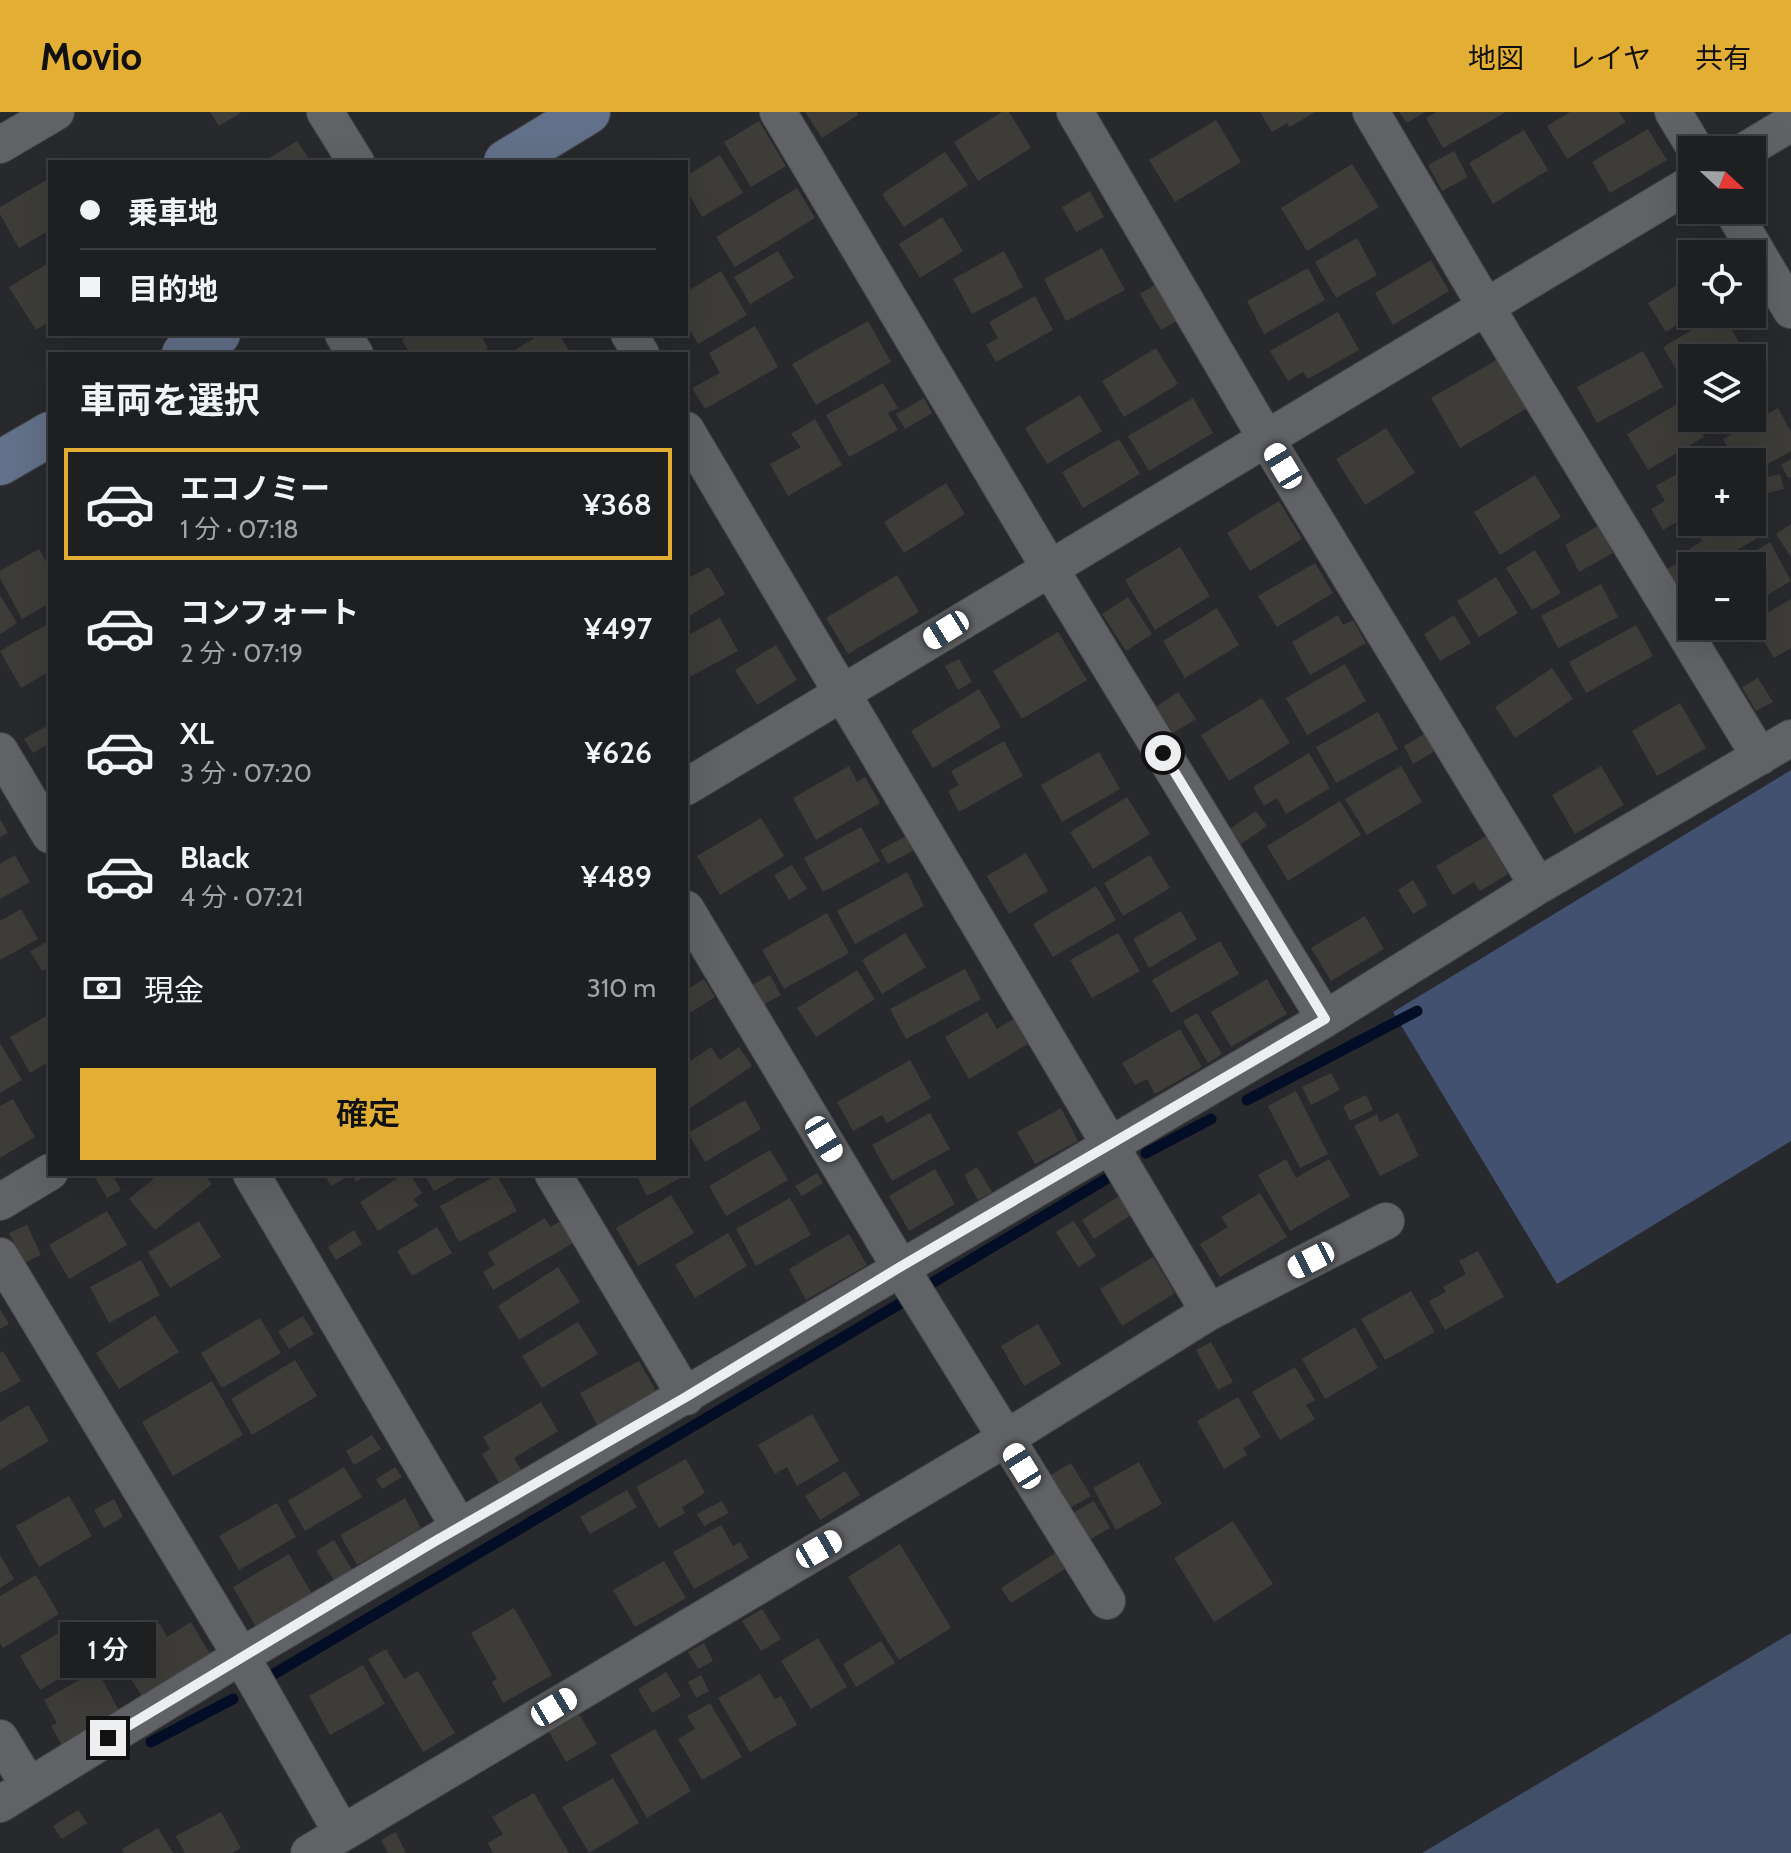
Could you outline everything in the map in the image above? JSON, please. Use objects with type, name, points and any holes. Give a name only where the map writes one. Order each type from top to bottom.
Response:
[{"type":"street","points":[[0,145],[56,112]]},
{"type":"street","points":[[325,112],[355,160]]},
{"type":"street","points":[[518,159],[588,112]]},
{"type":"street","points":[[778,112],[1049,567],[1325,1019]]},
{"type":"street","points":[[1075,112],[1267,440],[1538,886]]},
{"type":"street","points":[[1371,112],[1760,757]]},
{"type":"street","points":[[1673,112],[1688,136]]},
{"type":"street","points":[[1766,138],[1791,123]]},
{"type":"street","points":[[688,786],[1678,191]]},
{"type":"street","points":[[1740,224],[1791,310]]},
{"type":"street","points":[[187,352],[215,336]]},
{"type":"street","points":[[688,433],[1209,1312]]},
{"type":"street","points":[[0,463],[48,435]]},
{"type":"street","points":[[0,1738],[14,1795],[241,1656],[1325,1019],[1538,886],[1791,738]]},
{"type":"street","points":[[0,751],[48,832]]},
{"type":"street","points":[[688,912],[900,1267],[1107,1601]]},
{"type":"street","points":[[0,1202],[48,1173]]},
{"type":"street","points":[[252,1176],[459,1527]]},
{"type":"street","points":[[554,1176],[686,1397]]},
{"type":"street","points":[[309,1853],[1005,1439],[1209,1312],[1386,1221]]},
{"type":"street","points":[[0,1256],[241,1656],[342,1833]]},
{"type":"shaded area","points":[[1791,770],[1791,1141],[1557,1284],[1393,1012]]},
{"type":"shaded area","points":[[1791,1633],[1791,1853],[1422,1853]]},
{"type":"building","points":[[210,112],[242,112],[219,126]]},
{"type":"building","points":[[805,112],[857,112],[858,115],[822,138]]},
{"type":"building","points":[[1002,112],[1009,112],[1031,148],[978,181],[954,142]]},
{"type":"building","points":[[1260,112],[1315,112],[1290,127],[1287,123],[1272,132]]},
{"type":"building","points":[[1399,112],[1425,112],[1407,123]]},
{"type":"building","points":[[1436,112],[1506,112],[1443,148],[1426,118]]},
{"type":"building","points":[[1570,112],[1619,112],[1626,122],[1567,159],[1547,126]]},
{"type":"building","points":[[1216,120],[1241,162],[1175,202],[1149,160]]},
{"type":"building","points":[[759,121],[786,166],[751,187],[724,142]]},
{"type":"building","points":[[1648,129],[1667,160],[1610,193],[1592,162]]},
{"type":"building","points":[[1524,130],[1548,170],[1493,204],[1469,163]]},
{"type":"building","points":[[297,141],[310,160],[266,160]]},
{"type":"building","points":[[1454,151],[1468,177],[1442,191],[1428,165]]},
{"type":"building","points":[[945,152],[968,185],[904,227],[882,194]]},
{"type":"building","points":[[720,155],[743,193],[702,217],[688,192],[688,175]]},
{"type":"building","points":[[1352,164],[1379,207],[1307,251],[1281,208]]},
{"type":"building","points":[[48,179],[48,231],[19,248],[0,214],[0,207]]},
{"type":"building","points":[[797,188],[815,218],[735,267],[716,237]]},
{"type":"building","points":[[1090,191],[1104,217],[1076,232],[1062,207]]},
{"type":"building","points":[[942,217],[963,251],[920,278],[899,244]]},
{"type":"building","points":[[1357,238],[1377,275],[1336,298],[1315,262]]},
{"type":"building","points":[[1102,248],[1125,290],[1066,321],[1044,279]]},
{"type":"building","points":[[778,251],[794,278],[750,304],[734,277]]},
{"type":"building","points":[[1004,251],[1023,287],[972,314],[953,279]]},
{"type":"building","points":[[1431,260],[1449,291],[1393,325],[1375,293]]},
{"type":"building","points":[[48,263],[48,322],[36,330],[9,287]]},
{"type":"building","points":[[1308,268],[1325,300],[1264,334],[1247,301]]},
{"type":"building","points":[[721,271],[747,315],[698,344],[688,326],[688,291]]},
{"type":"building","points":[[1156,284],[1178,320],[1161,330],[1140,294]]},
{"type":"building","points":[[1678,284],[1678,324],[1666,332],[1648,303]]},
{"type":"building","points":[[1035,296],[1053,330],[996,362],[986,345],[998,338],[989,322]]},
{"type":"building","points":[[1338,312],[1359,350],[1308,379],[1303,372],[1288,381],[1270,351]]},
{"type":"building","points":[[868,321],[891,362],[816,405],[792,364]]},
{"type":"building","points":[[755,326],[778,367],[705,409],[692,388],[720,373],[709,353]]},
{"type":"building","points":[[1695,328],[1730,328],[1740,344],[1678,344],[1678,372],[1663,347]]},
{"type":"building","points":[[409,336],[481,336],[488,348],[481,352],[409,352],[402,340]]},
{"type":"building","points":[[538,336],[560,336],[570,352],[511,352]]},
{"type":"building","points":[[1156,348],[1178,384],[1124,417],[1102,381]]},
{"type":"building","points":[[1643,351],[1663,387],[1597,423],[1577,387]]},
{"type":"building","points":[[1500,358],[1529,407],[1460,448],[1431,398]]},
{"type":"building","points":[[883,383],[898,408],[888,413],[898,430],[849,457],[826,415]]},
{"type":"building","points":[[1080,395],[1102,431],[1047,464],[1025,428]]},
{"type":"building","points":[[924,398],[932,413],[905,429],[896,414]]},
{"type":"building","points":[[1193,398],[1213,433],[1149,471],[1128,436]]},
{"type":"building","points":[[1678,403],[1678,432],[1701,432],[1704,437],[1685,448],[1678,448],[1678,452],[1648,470],[1627,434]]},
{"type":"building","points":[[1778,408],[1791,432],[1791,451],[1766,465],[1766,448],[1728,448],[1723,439],[1735,432],[1766,432],[1766,415]]},
{"type":"building","points":[[815,419],[842,465],[788,496],[770,464],[801,447],[791,434]]},
{"type":"building","points":[[1386,428],[1415,473],[1365,505],[1336,459]]},
{"type":"building","points":[[1119,439],[1140,474],[1083,508],[1062,472]]},
{"type":"building","points":[[1791,459],[1791,477],[1788,478],[1781,465]]},
{"type":"building","points":[[1678,473],[1678,521],[1663,530],[1651,509],[1665,501],[1656,486]]},
{"type":"building","points":[[1780,474],[1784,489],[1766,493],[1766,478]]},
{"type":"building","points":[[1535,475],[1561,517],[1500,555],[1474,512]]},
{"type":"building","points":[[946,483],[965,514],[904,553],[884,522]]},
{"type":"building","points":[[1279,501],[1302,539],[1250,571],[1227,533]]},
{"type":"building","points":[[1791,524],[1791,557],[1776,534]]},
{"type":"building","points":[[1598,526],[1613,553],[1579,572],[1565,545]]},
{"type":"building","points":[[1700,536],[1761,536],[1734,552],[1691,552],[1689,549],[1702,541]]},
{"type":"building","points":[[1770,542],[1791,581],[1766,596],[1766,552],[1754,552]]},
{"type":"building","points":[[1180,547],[1210,596],[1155,630],[1125,580]]},
{"type":"building","points":[[39,549],[48,565],[48,604],[22,619],[0,578],[0,571]]},
{"type":"building","points":[[1535,550],[1561,593],[1532,610],[1506,568]]},
{"type":"building","points":[[1315,563],[1333,593],[1277,627],[1258,596]]},
{"type":"building","points":[[1678,563],[1678,581],[1674,583],[1667,569]]},
{"type":"building","points":[[709,567],[725,594],[688,617],[688,578]]},
{"type":"building","points":[[897,575],[919,612],[848,654],[826,618]]},
{"type":"building","points":[[1496,577],[1518,613],[1479,637],[1457,601]]},
{"type":"building","points":[[1601,584],[1618,617],[1558,648],[1541,616]]},
{"type":"building","points":[[0,595],[17,623],[0,634]]},
{"type":"building","points":[[1128,597],[1152,634],[1126,651],[1102,614]]},
{"type":"building","points":[[1791,599],[1791,648],[1774,658],[1763,640],[1766,640],[1766,614]]},
{"type":"building","points":[[1217,608],[1239,645],[1185,678],[1163,641]]},
{"type":"building","points":[[1338,615],[1343,625],[1353,620],[1366,643],[1310,675],[1292,642]]},
{"type":"building","points":[[1454,615],[1471,643],[1440,661],[1424,634]]},
{"type":"building","points":[[720,618],[738,651],[688,678],[688,635]]},
{"type":"building","points":[[46,625],[48,628],[48,672],[21,688],[0,651]]},
{"type":"building","points":[[1636,625],[1653,656],[1586,693],[1569,662]]},
{"type":"building","points":[[1058,632],[1087,680],[1022,719],[993,671]]},
{"type":"building","points":[[776,645],[797,680],[757,705],[735,670]]},
{"type":"building","points":[[959,659],[972,682],[958,690],[945,666]]},
{"type":"building","points":[[1345,664],[1366,701],[1307,735],[1286,698]]},
{"type":"building","points":[[1552,668],[1573,699],[1515,738],[1495,707]]},
{"type":"building","points":[[1758,678],[1773,702],[1756,711],[1742,687]]},
{"type":"building","points":[[979,689],[1001,727],[933,768],[911,731]]},
{"type":"building","points":[[1178,692],[1196,719],[1173,733],[1156,707]]},
{"type":"building","points":[[1262,698],[1290,743],[1229,781],[1201,735]]},
{"type":"building","points":[[1680,703],[1706,748],[1657,776],[1632,731]]},
{"type":"building","points":[[1378,712],[1398,749],[1336,783],[1316,747]]},
{"type":"building","points":[[48,725],[48,744],[33,753],[24,739]]},
{"type":"building","points":[[1429,731],[1439,749],[1413,764],[1404,746]]},
{"type":"building","points":[[1004,741],[1023,776],[959,812],[948,791],[959,785],[951,771]]},
{"type":"building","points":[[1099,752],[1120,789],[1062,822],[1041,785]]},
{"type":"building","points":[[1309,753],[1330,788],[1286,814],[1277,798],[1264,806],[1253,787]]},
{"type":"building","points":[[849,766],[857,782],[865,777],[880,803],[816,840],[793,798]]},
{"type":"building","points":[[1401,766],[1422,802],[1367,835],[1345,799]]},
{"type":"building","points":[[1601,766],[1624,805],[1575,834],[1552,795]]},
{"type":"building","points":[[1127,797],[1150,834],[1093,869],[1070,832]]},
{"type":"building","points":[[1340,801],[1361,835],[1288,881],[1267,846]]},
{"type":"building","points":[[1256,811],[1267,826],[1241,844],[1230,829]]},
{"type":"building","points":[[761,818],[784,856],[720,895],[697,856]]},
{"type":"building","points":[[0,819],[8,833],[0,837]]},
{"type":"building","points":[[861,827],[880,861],[823,892],[804,858]]},
{"type":"building","points":[[908,835],[916,849],[888,864],[880,850]]},
{"type":"building","points":[[1486,836],[1508,874],[1480,891],[1474,882],[1453,895],[1436,866]]},
{"type":"building","points":[[1026,853],[1048,891],[1009,914],[987,876]]},
{"type":"building","points":[[15,855],[30,882],[0,899],[0,864]]},
{"type":"building","points":[[1150,855],[1170,888],[1123,916],[1104,883]]},
{"type":"building","points":[[792,865],[807,889],[789,900],[774,875]]},
{"type":"building","points":[[907,872],[924,906],[855,944],[837,911]]},
{"type":"building","points":[[1413,880],[1428,905],[1413,914],[1398,890]]},
{"type":"building","points":[[1096,886],[1116,920],[1053,957],[1033,924]]},
{"type":"building","points":[[21,909],[38,939],[0,960],[0,921]]},
{"type":"building","points":[[1181,911],[1197,939],[1149,968],[1133,939]]},
{"type":"building","points":[[827,913],[849,953],[784,989],[762,950]]},
{"type":"building","points":[[1365,916],[1384,949],[1331,981],[1311,948]]},
{"type":"building","points":[[905,933],[926,967],[882,994],[862,960]]},
{"type":"building","points":[[1118,933],[1140,971],[1092,998],[1070,960]]},
{"type":"building","points":[[48,941],[48,968],[42,971],[30,951]]},
{"type":"building","points":[[1220,941],[1239,974],[1171,1013],[1152,980]]},
{"type":"building","points":[[965,969],[981,999],[906,1039],[890,1009]]},
{"type":"building","points":[[857,970],[875,999],[816,1037],[797,1008]]},
{"type":"building","points":[[770,975],[781,995],[761,1006],[750,986]]},
{"type":"building","points":[[704,979],[715,997],[690,1013],[688,989]]},
{"type":"building","points":[[1267,979],[1287,1014],[1231,1047],[1211,1012]]},
{"type":"building","points":[[987,1012],[997,1029],[1013,1019],[1028,1044],[969,1079],[945,1037]]},
{"type":"building","points":[[1197,1013],[1222,1054],[1208,1063],[1183,1021]]},
{"type":"building","points":[[48,1015],[48,1062],[30,1073],[10,1037]]},
{"type":"building","points":[[1180,1029],[1202,1067],[1155,1094],[1147,1079],[1135,1085],[1122,1063]]},
{"type":"building","points":[[0,1043],[22,1080],[0,1093]]},
{"type":"building","points":[[711,1047],[720,1060],[739,1047],[752,1066],[688,1110],[688,1063]]},
{"type":"building","points":[[910,1060],[931,1098],[887,1123],[882,1115],[853,1131],[837,1102]]},
{"type":"building","points":[[1331,1073],[1340,1090],[1311,1105],[1302,1087]]},
{"type":"building","points":[[1296,1091],[1328,1154],[1300,1168],[1268,1106]]},
{"type":"building","points":[[1366,1095],[1373,1110],[1350,1121],[1343,1106]]},
{"type":"building","points":[[13,1099],[35,1137],[0,1158],[0,1106]]},
{"type":"building","points":[[745,1100],[761,1129],[705,1162],[688,1133]]},
{"type":"building","points":[[1061,1108],[1078,1141],[1035,1164],[1017,1132]]},
{"type":"building","points":[[930,1113],[950,1149],[892,1181],[872,1145]]},
{"type":"building","points":[[1398,1113],[1419,1156],[1380,1176],[1354,1126],[1377,1114],[1380,1122]]},
{"type":"building","points":[[770,1150],[788,1180],[726,1216],[709,1186]]},
{"type":"building","points":[[1286,1159],[1296,1178],[1329,1159],[1350,1196],[1290,1231],[1258,1175]]},
{"type":"building","points":[[977,1167],[992,1192],[978,1200],[964,1175]]},
{"type":"building","points":[[935,1169],[955,1204],[909,1231],[889,1196]]},
{"type":"building","points":[[817,1173],[823,1183],[802,1196],[795,1186]]},
{"type":"building","points":[[94,1176],[113,1176],[121,1190],[107,1198]]},
{"type":"building","points":[[157,1176],[206,1176],[212,1184],[155,1230],[129,1199]]},
{"type":"building","points":[[325,1176],[348,1176],[331,1186]]},
{"type":"building","points":[[401,1176],[411,1176],[422,1193],[414,1199],[418,1206],[378,1231],[360,1202]]},
{"type":"building","points":[[425,1176],[461,1176],[434,1191]]},
{"type":"building","points":[[498,1176],[517,1211],[459,1242],[440,1206]]},
{"type":"building","points":[[637,1176],[684,1176],[647,1196]]},
{"type":"building","points":[[1260,1193],[1287,1237],[1220,1277],[1200,1244],[1228,1227],[1221,1217]]},
{"type":"building","points":[[671,1195],[694,1233],[638,1266],[616,1228]]},
{"type":"building","points":[[1119,1196],[1131,1215],[1094,1239],[1082,1220]]},
{"type":"building","points":[[790,1198],[811,1235],[756,1266],[736,1229]]},
{"type":"building","points":[[107,1211],[127,1245],[69,1279],[49,1245]]},
{"type":"building","points":[[545,1218],[550,1227],[561,1221],[573,1243],[493,1290],[483,1272],[495,1265],[488,1253]]},
{"type":"building","points":[[199,1221],[221,1257],[170,1288],[148,1252]]},
{"type":"building","points":[[1074,1221],[1096,1256],[1078,1267],[1056,1232]]},
{"type":"building","points":[[27,1225],[41,1255],[24,1263],[9,1233]]},
{"type":"building","points":[[437,1227],[452,1253],[412,1276],[397,1251]]},
{"type":"building","points":[[354,1230],[362,1244],[336,1260],[328,1247]]},
{"type":"building","points":[[728,1233],[747,1266],[695,1298],[675,1265]]},
{"type":"building","points":[[849,1234],[867,1265],[806,1300],[789,1269]]},
{"type":"building","points":[[1478,1251],[1504,1297],[1445,1330],[1429,1301],[1446,1292],[1443,1287],[1466,1274],[1459,1261]]},
{"type":"building","points":[[1153,1257],[1175,1293],[1122,1326],[1100,1289]]},
{"type":"building","points":[[141,1260],[160,1295],[109,1323],[90,1287]]},
{"type":"building","points":[[558,1267],[580,1302],[519,1340],[498,1306]]},
{"type":"building","points":[[1411,1291],[1435,1332],[1385,1360],[1361,1319]]},
{"type":"building","points":[[0,1309],[9,1324],[0,1329]]},
{"type":"building","points":[[155,1315],[179,1352],[119,1389],[96,1353]]},
{"type":"building","points":[[303,1316],[314,1334],[289,1349],[278,1331]]},
{"type":"building","points":[[260,1318],[281,1353],[222,1388],[201,1353]]},
{"type":"building","points":[[578,1322],[598,1354],[542,1388],[522,1356]]},
{"type":"building","points":[[1038,1324],[1061,1364],[1024,1386],[1001,1346]]},
{"type":"building","points":[[1355,1327],[1378,1368],[1325,1399],[1302,1359]]},
{"type":"building","points":[[1211,1342],[1233,1382],[1218,1390],[1196,1350]]},
{"type":"building","points":[[3,1351],[21,1381],[0,1393],[0,1353]]},
{"type":"building","points":[[295,1360],[317,1396],[252,1435],[231,1399]]},
{"type":"building","points":[[639,1361],[657,1393],[597,1425],[580,1393]]},
{"type":"building","points":[[1295,1367],[1315,1400],[1306,1405],[1315,1419],[1280,1440],[1252,1392]]},
{"type":"building","points":[[212,1381],[243,1435],[173,1476],[142,1422]]},
{"type":"building","points":[[1238,1397],[1261,1437],[1243,1448],[1247,1455],[1224,1469],[1197,1421]]},
{"type":"building","points":[[541,1402],[558,1431],[514,1458],[521,1470],[499,1483],[482,1454],[490,1449],[483,1437]]},
{"type":"building","points":[[28,1405],[49,1441],[0,1470],[0,1422]]},
{"type":"building","points":[[812,1414],[839,1461],[797,1486],[787,1467],[775,1474],[758,1445]]},
{"type":"building","points":[[372,1435],[381,1449],[354,1465],[346,1451]]},
{"type":"building","points":[[686,1459],[705,1493],[682,1507],[685,1513],[659,1528],[636,1487]]},
{"type":"building","points":[[1139,1462],[1162,1504],[1116,1530],[1093,1488]]},
{"type":"building","points":[[1071,1463],[1091,1496],[1068,1509],[1049,1476]]},
{"type":"building","points":[[344,1467],[362,1497],[305,1531],[288,1501]]},
{"type":"building","points":[[395,1467],[402,1477],[382,1489],[376,1479]]},
{"type":"building","points":[[845,1471],[860,1495],[820,1520],[805,1496]]},
{"type":"building","points":[[627,1490],[637,1507],[590,1534],[580,1517]]},
{"type":"building","points":[[69,1496],[92,1536],[39,1567],[16,1526]]},
{"type":"building","points":[[405,1498],[421,1528],[357,1565],[340,1535]]},
{"type":"building","points":[[114,1499],[123,1517],[104,1528],[94,1510]]},
{"type":"building","points":[[722,1501],[729,1513],[704,1526],[697,1514]]},
{"type":"building","points":[[1094,1501],[1110,1528],[1084,1543],[1069,1515]]},
{"type":"building","points":[[277,1503],[296,1537],[239,1570],[219,1536]]},
{"type":"building","points":[[1233,1521],[1273,1584],[1214,1622],[1174,1558]]},
{"type":"building","points":[[721,1525],[733,1546],[740,1542],[749,1558],[694,1589],[673,1552]]},
{"type":"building","points":[[334,1540],[353,1571],[335,1582],[316,1551]]},
{"type":"building","points":[[900,1544],[951,1628],[899,1660],[848,1577]]},
{"type":"building","points":[[1055,1553],[1065,1569],[1011,1603],[1001,1588]]},
{"type":"building","points":[[289,1554],[312,1594],[256,1627],[233,1587]]},
{"type":"building","points":[[0,1555],[14,1579],[0,1588]]},
{"type":"building","points":[[664,1561],[686,1598],[635,1627],[613,1590]]},
{"type":"building","points":[[36,1575],[59,1614],[3,1648],[0,1643],[0,1596]]},
{"type":"building","points":[[514,1608],[552,1675],[503,1703],[492,1682],[497,1679],[471,1633]]},
{"type":"building","points":[[762,1609],[781,1639],[761,1651],[742,1621]]},
{"type":"building","points":[[191,1622],[210,1654],[141,1695],[114,1651],[160,1624],[167,1637]]},
{"type":"building","points":[[67,1628],[87,1662],[40,1690],[20,1656]]},
{"type":"building","points":[[818,1638],[847,1687],[811,1709],[781,1661]]},
{"type":"building","points":[[881,1641],[895,1663],[856,1687],[843,1664]]},
{"type":"building","points":[[704,1643],[713,1661],[698,1669],[688,1652]]},
{"type":"building","points":[[386,1649],[404,1679],[418,1671],[455,1733],[423,1752],[368,1659]]},
{"type":"building","points":[[363,1665],[385,1704],[330,1735],[309,1696]]},
{"type":"building","points":[[97,1670],[121,1714],[63,1747],[51,1726],[57,1723],[44,1700]]},
{"type":"building","points":[[666,1672],[681,1696],[652,1713],[638,1689]]},
{"type":"building","points":[[760,1674],[775,1699],[781,1696],[797,1725],[750,1752],[718,1698]]},
{"type":"building","points":[[701,1675],[709,1691],[696,1698],[688,1682]]},
{"type":"building","points":[[710,1703],[742,1757],[702,1780],[678,1739],[695,1729],[687,1716]]},
{"type":"building","points":[[579,1714],[597,1744],[566,1762],[549,1732]]},
{"type":"building","points":[[655,1729],[691,1791],[647,1818],[610,1755]]},
{"type":"building","points":[[613,1778],[639,1823],[589,1853],[562,1807]]},
{"type":"building","points":[[534,1793],[569,1853],[493,1853],[488,1843],[503,1834],[492,1817]]},
{"type":"building","points":[[78,1810],[87,1823],[62,1839],[53,1826]]},
{"type":"building","points":[[221,1812],[241,1848],[232,1853],[185,1853],[176,1836]]},
{"type":"building","points":[[158,1828],[173,1853],[124,1853],[122,1849]]},
{"type":"building","points":[[396,1832],[406,1853],[388,1853],[381,1840]]},
{"type":"waterway","points":[[1247,1100],[1417,1011]]},
{"type":"waterway","points":[[1146,1153],[1211,1119]]},
{"type":"waterway","points":[[932,1283],[1111,1176]]},
{"type":"waterway","points":[[274,1674],[901,1303]]},
{"type":"waterway","points":[[151,1742],[233,1699]]},
{"type":"route","points":[[108,1738],[432,1543],[686,1397],[900,1267],[1325,1019],[1163,753]]}]
